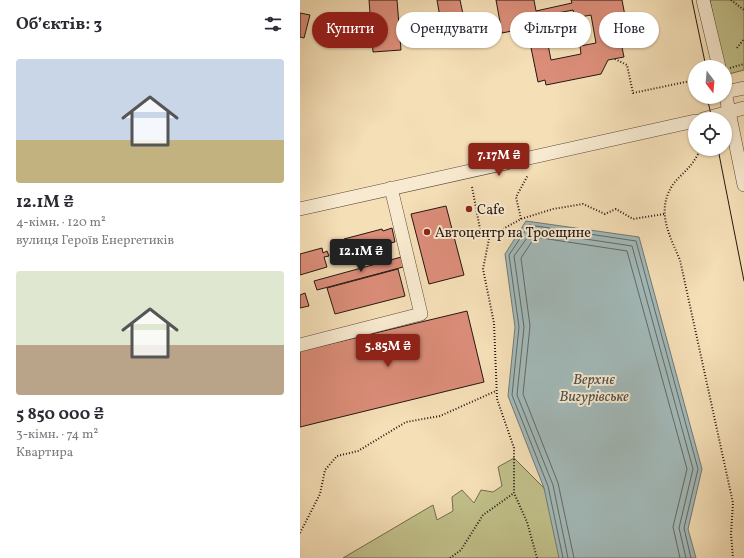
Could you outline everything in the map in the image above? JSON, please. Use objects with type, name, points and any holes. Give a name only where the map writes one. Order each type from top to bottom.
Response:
[{"type":"street","points":[[703,0],[717,60]]},
{"type":"street","points":[[732,91],[744,88]]},
{"type":"street","points":[[728,104],[730,112],[744,108]]},
{"type":"street","points":[[732,122],[744,185]]},
{"type":"street","points":[[300,210],[391,188],[688,123]]},
{"type":"street","points":[[300,345],[421,314],[391,188]]},
{"type":"path","points":[[731,0],[744,10]]},
{"type":"path","points":[[737,48],[744,39]]},
{"type":"path","points":[[615,59],[627,65],[633,93],[688,81]]},
{"type":"path","points":[[732,67],[744,64]]},
{"type":"path","points":[[697,156],[692,164],[674,183],[667,195],[664,214],[670,236],[680,260],[733,503],[731,534],[733,558]]},
{"type":"path","points":[[521,219],[516,197],[528,175]]},
{"type":"path","points":[[472,187],[480,229],[489,239]]},
{"type":"path","points":[[537,558],[528,522],[514,493],[514,448],[496,399],[494,323],[483,269],[489,239],[494,234],[521,219],[553,210],[583,204],[605,214],[616,209],[633,220],[664,214]]},
{"type":"path","points":[[300,533],[320,494],[325,470],[337,456],[358,450],[406,422],[440,416],[496,391]]},
{"type":"path","points":[[450,558],[461,550],[483,515],[514,493]]},
{"type":"shaded area","points":[[710,0],[744,0],[744,70],[732,73],[732,60],[722,60]]},
{"type":"shaded area","points":[[514,458],[544,488],[572,558],[343,558],[433,505],[437,520],[453,511],[452,497],[462,490],[474,503],[481,490],[493,492],[502,486],[498,467]]},
{"type":"water","name":"Верхнє Вигурівське","points":[[526,221],[639,237],[702,469],[688,529],[696,558],[559,558],[544,488],[508,396],[515,327],[505,254]]},
{"type":"building","points":[[369,0],[397,0],[398,12],[396,12],[396,48],[401,48],[401,50],[373,52],[373,48],[388,48],[388,12],[370,12]]},
{"type":"building","points":[[437,0],[460,0],[463,12],[439,12]]},
{"type":"building","points":[[496,0],[534,0],[536,11],[572,3],[571,0],[622,0],[624,12],[599,12],[599,48],[622,48],[624,57],[608,60],[601,74],[546,85],[545,80],[538,82],[531,48],[549,48],[551,60],[581,54],[580,48],[591,48],[591,44],[596,43],[591,12],[574,12],[573,10],[563,12],[510,12],[510,31],[502,33],[502,12],[498,12]]},
{"type":"building","points":[[300,13],[310,15],[304,38],[300,37]]},
{"type":"building","points":[[446,206],[464,275],[429,284],[411,214]]},
{"type":"building","points":[[392,228],[395,242],[385,244],[386,249],[349,259],[344,239],[382,229],[383,231]]},
{"type":"building","points":[[322,248],[323,253],[327,251],[329,256],[324,257],[327,267],[300,275],[300,254]]},
{"type":"building","points":[[346,253],[347,258],[339,261],[337,256]]},
{"type":"building","points":[[405,256],[407,266],[317,290],[314,281]]},
{"type":"building","points":[[398,269],[405,296],[335,314],[327,288]]},
{"type":"building","points":[[305,293],[309,306],[300,308],[300,295]]},
{"type":"building","points":[[467,311],[484,382],[300,427],[300,351]]},
{"type":"tram line","points":[[692,0],[705,60]]},
{"type":"tram line","points":[[709,104],[710,112]]},
{"type":"tram line","points":[[719,156],[744,281]]},
{"type":"place","name":"Cafe","points":[[469,209]]},
{"type":"place","name":"Автоцентр на Троещине","points":[[427,232]]}]
